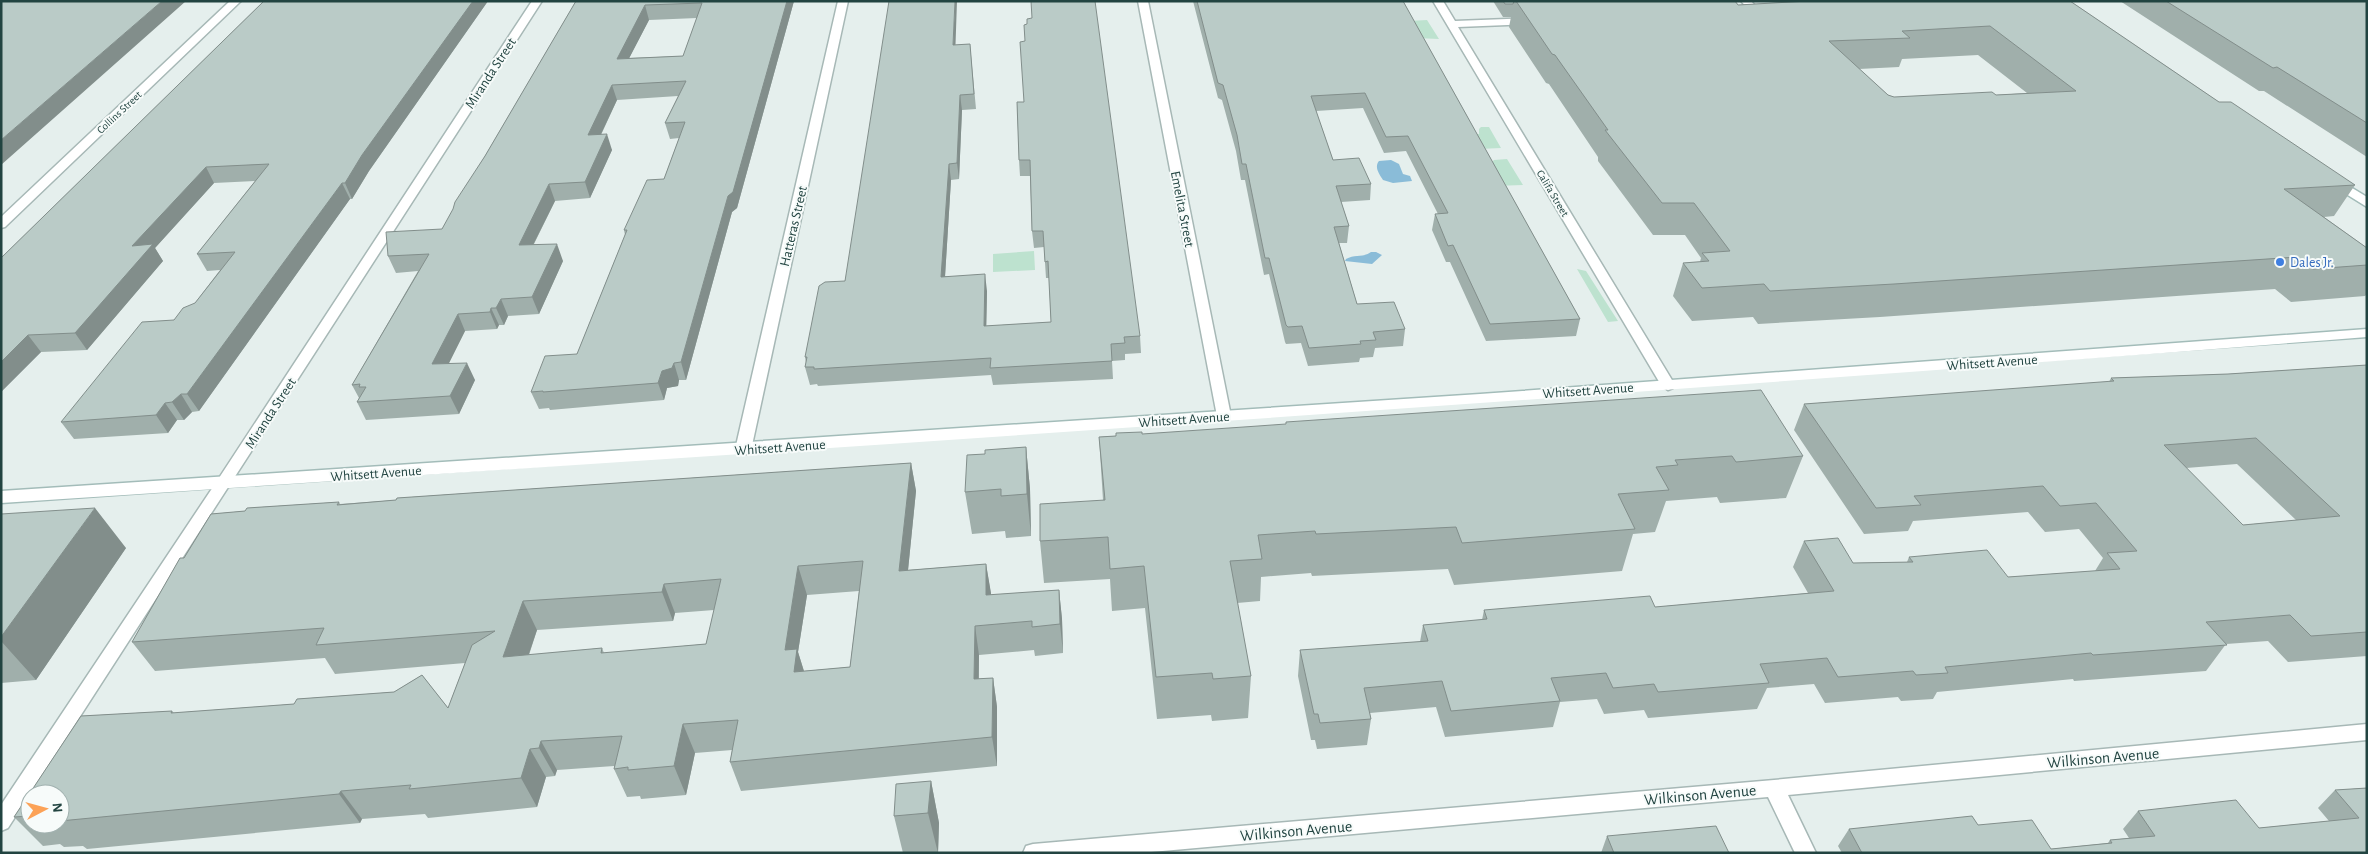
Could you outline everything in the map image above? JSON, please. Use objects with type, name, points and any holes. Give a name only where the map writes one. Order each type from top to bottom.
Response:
[{"type":"street","name":"Collins Street","points":[[1,224],[236,1]]},
{"type":"street","name":"Miranda Street","points":[[1,822],[225,482],[537,1]]},
{"type":"street","name":"Hatteras Street","points":[[743,450],[843,1]]},
{"type":"street","name":"Emelita Street","points":[[1143,1],[1224,416]]},
{"type":"street","name":"Califa Street","points":[[1438,1],[1668,385]]},
{"type":"street","points":[[1749,8],[1769,10]]},
{"type":"street","points":[[1452,24],[1540,20]]},
{"type":"street","points":[[2321,172],[2367,203]]},
{"type":"street","name":"Whitsett Avenue","points":[[1,497],[743,450],[1668,385],[2367,333]]},
{"type":"street","name":"Wilkinson Avenue","points":[[1033,853],[1774,788],[2367,732]]},
{"type":"street","points":[[1774,788],[1806,853]]},
{"type":"green space","points":[[1427,20],[1439,39],[1416,38],[1409,21]]},
{"type":"green space","points":[[1481,127],[1489,127],[1501,148],[1456,150],[1469,135],[1479,134]]},
{"type":"green space","points":[[1507,159],[1523,185],[1494,186],[1491,163],[1494,160]]},
{"type":"green space","points":[[1034,251],[1035,270],[993,272],[993,254]]},
{"type":"green space","points":[[1577,269],[1586,271],[1618,321],[1608,322]]},
{"type":"water","points":[[1391,160],[1399,164],[1403,174],[1410,176],[1412,181],[1393,183],[1383,180],[1378,170],[1378,163],[1379,161]]},
{"type":"water","points":[[1371,252],[1382,255],[1372,264],[1345,261],[1346,259]]},
{"type":"building","points":[[1,1],[162,1],[1,140]]},
{"type":"building","points":[[264,1],[473,1],[362,155],[345,183],[342,183],[187,394],[181,394],[172,402],[165,403],[156,415],[61,422],[142,322],[174,320],[183,308],[195,303],[235,252],[197,254],[269,164],[206,167],[132,246],[153,244],[75,333],[28,335],[1,362],[1,258]]},
{"type":"building","points":[[576,1],[787,1],[733,192],[728,196],[681,362],[674,363],[672,368],[662,371],[658,383],[531,392],[545,356],[577,354],[627,230],[624,230],[647,180],[664,179],[685,122],[665,123],[686,81],[612,85],[588,135],[607,134],[585,182],[549,184],[519,245],[557,244],[532,297],[501,299],[496,308],[491,308],[490,312],[458,314],[432,364],[467,363],[450,396],[357,402],[366,387],[359,387],[360,384],[352,385],[429,254],[388,256],[386,232],[442,229],[455,202],[485,156]],"holes":[[[702,3],[683,56],[617,59],[645,5]]]},
{"type":"building","points":[[889,1],[955,1],[953,45],[970,44],[974,94],[960,95],[957,163],[949,164],[941,277],[985,274],[984,326],[1051,322],[1048,261],[1045,262],[1043,231],[1032,231],[1030,160],[1019,160],[1017,102],[1024,102],[1020,42],[1025,41],[1024,25],[1027,24],[1027,19],[1032,18],[1031,1],[1095,1],[1140,336],[1124,337],[1125,343],[1111,344],[1112,361],[990,368],[991,358],[814,369],[814,367],[805,367],[807,357],[805,357],[819,286],[825,282],[845,281]]},
{"type":"building","points":[[1197,1],[1403,1],[1580,319],[1490,324],[1453,245],[1448,246],[1435,214],[1448,213],[1408,136],[1386,137],[1365,93],[1311,96],[1333,160],[1359,158],[1371,184],[1336,186],[1349,226],[1334,227],[1357,304],[1394,302],[1405,329],[1373,332],[1376,340],[1360,341],[1361,344],[1309,348],[1302,326],[1288,327],[1286,325],[1269,258],[1265,258],[1246,164],[1242,164],[1237,135],[1223,85],[1218,83]]},
{"type":"building","points":[[1503,1],[1514,1],[1513,4],[1505,4]]},
{"type":"building","points":[[1516,1],[1735,1],[1738,5],[1808,1],[2070,1],[2219,102],[2231,102],[2355,185],[2284,189],[2367,248],[2367,265],[2313,269],[2297,257],[1770,291],[1764,284],[1702,288],[1683,263],[1709,261],[1702,253],[1730,251],[1694,203],[1662,203],[1605,130],[1608,130],[1555,55],[1552,54]],"holes":[[[1990,26],[2076,91],[1996,95],[1992,92],[1894,97],[1888,95],[1829,41],[1910,38],[1902,31]]]},
{"type":"building","points":[[2166,1],[2367,1],[2367,123],[2277,67],[2273,68]]},
{"type":"building","points":[[2367,365],[2367,632],[2311,636],[2290,615],[2206,622],[2227,645],[2093,655],[2091,653],[1945,667],[1948,673],[1916,675],[1913,671],[1838,677],[1827,658],[1760,664],[1769,683],[1658,692],[1654,684],[1613,688],[1606,673],[1551,678],[1560,701],[1451,711],[1442,681],[1364,688],[1371,719],[1320,723],[1318,714],[1314,714],[1300,650],[1428,641],[1423,625],[1487,619],[1484,610],[1650,596],[1655,607],[1834,591],[1804,541],[1838,538],[1853,563],[1913,562],[1909,557],[1987,550],[2008,577],[2120,569],[2107,553],[2137,551],[2096,503],[2060,506],[2043,486],[1914,496],[1921,505],[1876,508],[1804,404],[2114,381],[2111,378],[2228,374]],"holes":[[[2256,438],[2340,516],[2243,525],[2164,445]]]},
{"type":"building","points":[[1761,390],[1803,456],[1736,462],[1732,456],[1675,460],[1678,465],[1656,467],[1669,490],[1618,494],[1635,529],[1462,543],[1456,527],[1316,534],[1315,531],[1258,535],[1262,559],[1230,561],[1251,676],[1213,679],[1212,673],[1156,677],[1144,566],[1110,569],[1108,537],[1040,541],[1040,504],[1105,500],[1099,437],[1116,436],[1116,433],[1142,432],[1142,434],[1286,424],[1286,422]]},
{"type":"building","points":[[1026,447],[1027,494],[1001,496],[1001,489],[965,492],[967,455],[985,454],[985,450]]},
{"type":"building","points":[[911,463],[899,571],[986,564],[986,595],[1059,590],[1060,624],[1032,627],[1032,621],[975,626],[974,679],[993,678],[992,737],[730,762],[738,720],[683,724],[674,766],[628,770],[628,767],[614,769],[622,736],[541,741],[539,748],[530,749],[521,778],[409,789],[411,785],[341,791],[339,794],[70,820],[70,784],[36,784],[81,716],[172,711],[171,713],[294,704],[297,699],[394,692],[422,675],[448,708],[472,645],[495,631],[316,645],[324,628],[132,642],[180,558],[184,558],[211,514],[245,511],[247,508],[339,502],[337,505],[396,500],[397,498]],"holes":[[[863,561],[850,667],[794,672],[797,649],[785,650],[798,566]],[[721,579],[706,644],[601,653],[602,648],[503,657],[523,601],[662,592],[664,584]]]},
{"type":"building","points":[[95,508],[1,637],[1,514]]},
{"type":"building","points":[[931,781],[928,813],[894,816],[896,784]]},
{"type":"building","points":[[2367,788],[2367,853],[1862,853],[1849,829],[1972,816],[1978,825],[2032,820],[2051,849],[2112,843],[2110,840],[2155,836],[2138,811],[2236,800],[2259,828],[2359,818],[2335,790]]},
{"type":"building","points":[[20,808],[20,817],[14,817]]},
{"type":"building","points":[[1716,826],[1729,853],[1614,853],[1607,836]]},
{"type":"place","name":"Dales Jr.","points":[[2280,262]]}]
